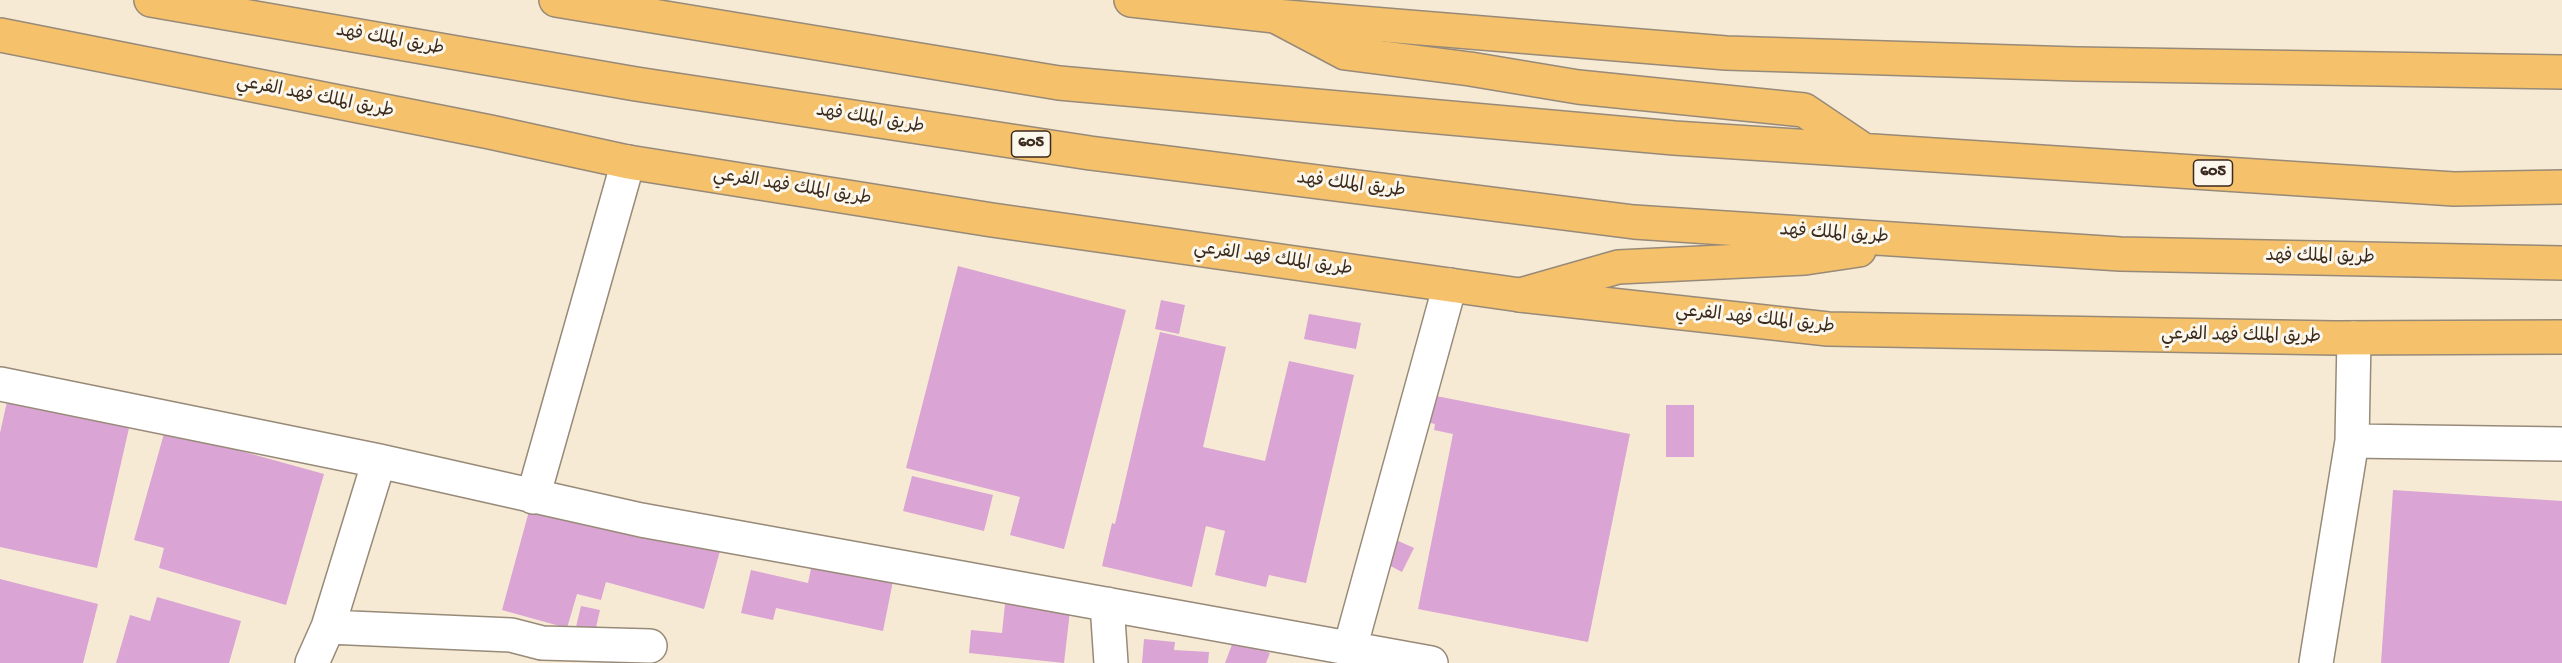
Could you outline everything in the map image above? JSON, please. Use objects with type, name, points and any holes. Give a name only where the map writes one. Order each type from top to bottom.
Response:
[{"type":"main road","name":"طريق الملك فهد","points":[[151,0],[636,84],[1089,153],[1634,222],[2120,254],[2562,263]]},
{"type":"main road","name":"605","points":[[556,0],[1059,83],[1674,138],[2454,189],[2562,187]]},
{"type":"main road","points":[[1131,0],[1275,16],[1726,53],[2076,64],[2562,72]]},
{"type":"main road","points":[[1275,16],[1345,53],[1470,69],[1578,87],[1804,110],[1863,150]]},
{"type":"main road","name":"طريق الملك فهد الفرعي","points":[[0,35],[490,132],[628,162],[992,220],[1520,295],[1828,329],[2354,338],[2562,337]]},
{"type":"main road","points":[[1520,295],[1618,267],[1805,258],[1916,241]]},
{"type":"street","points":[[533,497],[628,162]]},
{"type":"street","points":[[1350,648],[1450,285]]},
{"type":"street","points":[[2316,663],[2352,441],[2354,338]]},
{"type":"street","points":[[0,384],[379,461],[652,522],[1431,663]]},
{"type":"street","points":[[2352,441],[2562,444]]},
{"type":"street","points":[[312,663],[328,627],[379,461]]},
{"type":"street","points":[[1107,604],[1112,663]]},
{"type":"street","points":[[328,627],[511,634],[542,643],[650,646]]},
{"type":"building","points":[[958,266],[1126,310],[1064,549],[1010,535],[1020,497],[906,468]]},
{"type":"building","points":[[1161,300],[1185,305],[1179,334],[1155,329]]},
{"type":"building","points":[[1309,314],[1361,323],[1356,349],[1304,339]]},
{"type":"building","points":[[1160,332],[1226,347],[1203,447],[1265,461],[1289,361],[1354,375],[1306,583],[1269,575],[1266,587],[1215,575],[1225,531],[1206,526],[1192,587],[1102,566],[1112,523],[1115,524]]},
{"type":"building","points":[[10,388],[132,415],[97,568],[0,547],[0,433]]},
{"type":"building","points":[[1431,395],[1630,434],[1588,642],[1418,609],[1453,434],[1434,430],[1435,424],[1426,422]]},
{"type":"building","points":[[1666,405],[1694,405],[1694,457],[1666,457]]},
{"type":"building","points":[[165,430],[324,474],[286,605],[159,568],[164,548],[134,540]]},
{"type":"building","points":[[912,476],[993,495],[984,531],[903,511]]},
{"type":"building","points":[[2393,490],[2562,501],[2562,663],[2381,663]]},
{"type":"building","points":[[532,500],[720,551],[704,609],[606,582],[601,600],[577,594],[567,628],[502,610]]},
{"type":"building","points":[[1394,539],[1414,548],[1402,572],[1383,562]]},
{"type":"building","points":[[812,564],[893,581],[883,631],[776,608],[773,620],[741,613],[751,570],[808,583]]},
{"type":"building","points":[[0,579],[98,604],[83,663],[0,663]]},
{"type":"building","points":[[157,597],[241,621],[229,663],[116,663],[130,615],[150,621]]},
{"type":"building","points":[[1005,604],[1070,611],[1064,663],[969,653],[971,630],[1002,633]]},
{"type":"building","points":[[581,606],[600,610],[594,636],[575,631]]},
{"type":"building","points":[[1144,639],[1175,642],[1174,650],[1209,652],[1208,663],[1142,663]]},
{"type":"building","points":[[1234,639],[1270,653],[1266,663],[1225,663]]}]
